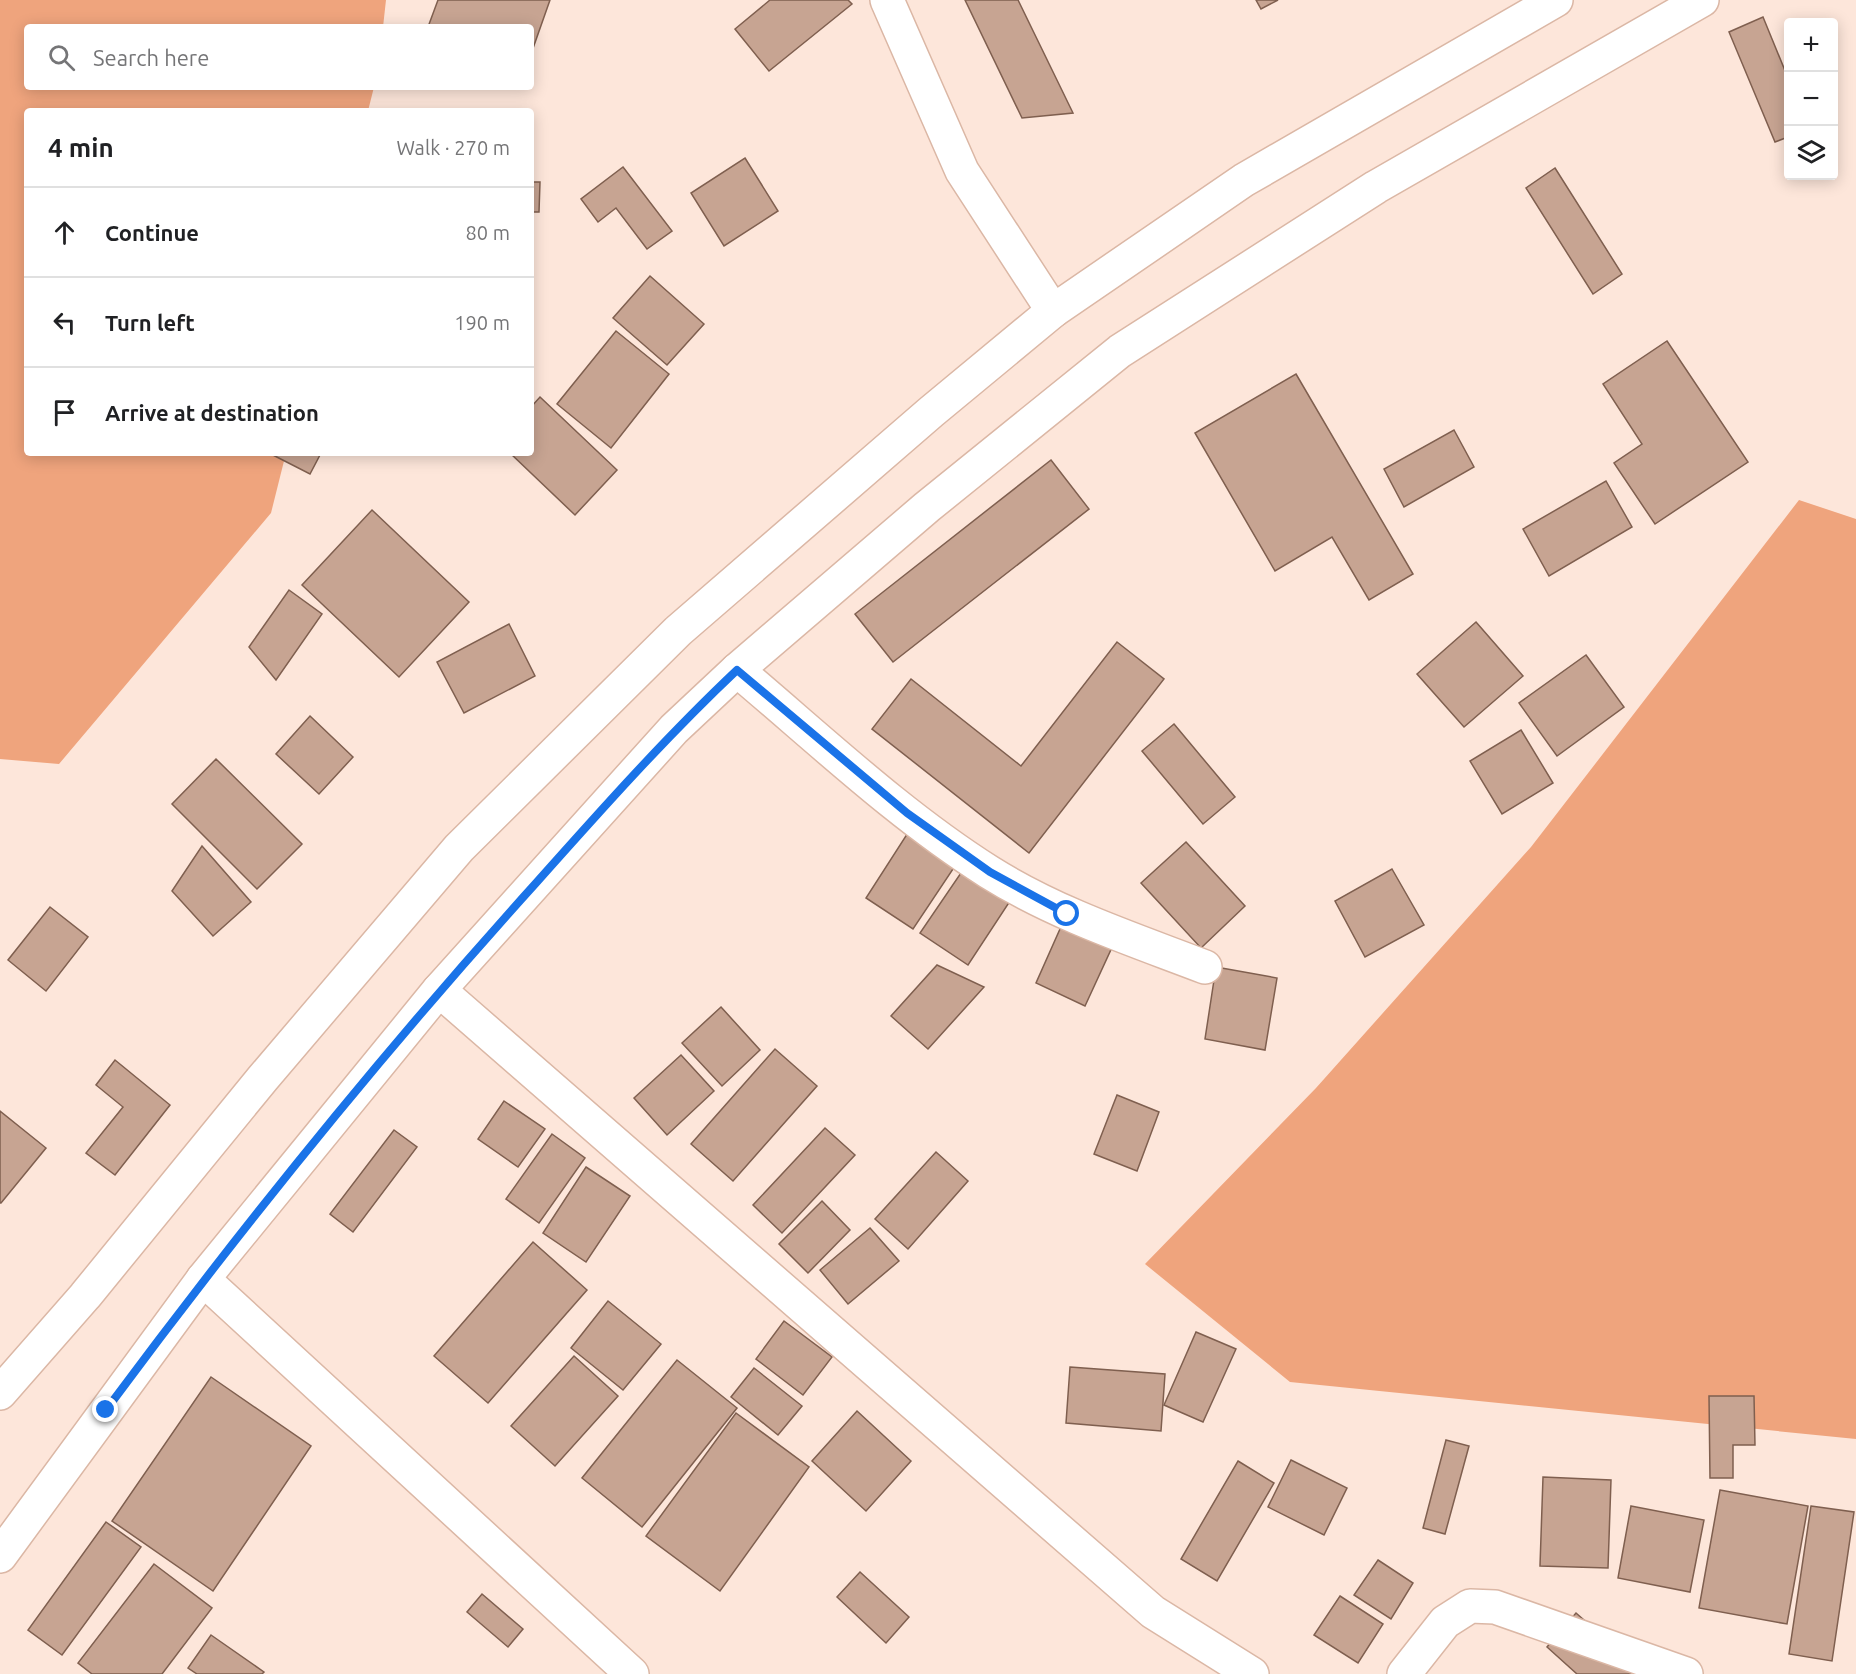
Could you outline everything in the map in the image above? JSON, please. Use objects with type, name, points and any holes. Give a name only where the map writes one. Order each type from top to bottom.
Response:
[{"type":"street","points":[[887,0],[962,171],[1053,311]]},
{"type":"street","points":[[0,1393],[85,1296],[263,1078],[459,848],[678,631],[922,420],[1053,311],[1244,180],[1556,0]]},
{"type":"street","points":[[0,1556],[203,1279],[439,990],[674,729],[737,670],[927,507],[1120,351],[1376,187],[1702,0]]},
{"type":"street","points":[[737,670],[907,813],[990,872],[1067,914],[1205,967]]},
{"type":"street","points":[[439,990],[1153,1612],[1252,1674]]},
{"type":"street","points":[[203,1279],[632,1674]]},
{"type":"street","points":[[1404,1674],[1445,1622],[1470,1606],[1495,1607],[1686,1674]]},
{"type":"shaded area","points":[[0,0],[386,0],[383,24],[24,24],[24,90],[373,90],[369,108],[24,108],[24,456],[285,456],[271,513],[59,764],[0,759]]},
{"type":"shaded area","points":[[1799,500],[1856,519],[1856,1439],[1290,1382],[1145,1264],[1316,1088],[1531,847]]},
{"type":"building","points":[[438,0],[550,0],[534,45],[534,24],[429,24]]},
{"type":"building","points":[[770,0],[848,0],[852,4],[769,71],[735,29]]},
{"type":"building","points":[[965,0],[1018,0],[1073,113],[1022,118]]},
{"type":"building","points":[[1256,0],[1278,0],[1261,9]]},
{"type":"building","points":[[1763,17],[1784,68],[1784,139],[1775,142],[1729,32]]},
{"type":"building","points":[[745,158],[778,211],[724,246],[691,193]]},
{"type":"building","points":[[623,167],[672,231],[647,249],[616,208],[598,222],[581,199]]},
{"type":"building","points":[[1555,168],[1622,274],[1593,294],[1526,188]]},
{"type":"building","points":[[534,182],[540,182],[539,212],[534,212]]},
{"type":"building","points":[[650,276],[704,324],[667,365],[613,318]]},
{"type":"building","points":[[616,331],[669,374],[611,448],[557,404]]},
{"type":"building","points":[[1667,341],[1748,462],[1655,524],[1614,463],[1642,444],[1603,384]]},
{"type":"building","points":[[1296,374],[1413,574],[1369,600],[1332,537],[1275,571],[1195,433]]},
{"type":"building","points":[[540,397],[617,470],[575,515],[513,456],[534,456],[534,404]]},
{"type":"building","points":[[1454,430],[1474,467],[1404,507],[1384,469]]},
{"type":"building","points":[[275,456],[319,456],[310,474]]},
{"type":"building","points":[[1051,460],[1089,509],[893,662],[855,614]]},
{"type":"building","points":[[1606,481],[1632,527],[1549,576],[1523,529]]},
{"type":"building","points":[[372,510],[469,602],[399,677],[302,585]]},
{"type":"building","points":[[289,590],[322,614],[276,680],[249,647]]},
{"type":"building","points":[[1476,622],[1523,676],[1464,727],[1417,674]]},
{"type":"building","points":[[509,624],[535,676],[464,713],[437,662]]},
{"type":"building","points":[[1117,642],[1164,679],[1029,853],[872,729],[911,679],[1021,766]]},
{"type":"building","points":[[1586,655],[1624,707],[1557,756],[1519,703]]},
{"type":"building","points":[[310,716],[353,757],[319,794],[276,754]]},
{"type":"building","points":[[1174,724],[1235,797],[1203,824],[1142,751]]},
{"type":"building","points":[[1521,730],[1553,783],[1502,814],[1470,761]]},
{"type":"building","points":[[216,759],[302,844],[257,889],[172,804]]},
{"type":"building","points":[[911,828],[959,860],[913,929],[866,898]]},
{"type":"building","points":[[1186,842],[1245,906],[1201,948],[1141,883]]},
{"type":"building","points":[[202,846],[251,902],[213,936],[172,891]]},
{"type":"building","points":[[965,867],[1012,898],[968,965],[920,933]]},
{"type":"building","points":[[1392,869],[1424,925],[1365,957],[1335,901]]},
{"type":"building","points":[[50,907],[88,937],[46,991],[8,960]]},
{"type":"building","points":[[1064,920],[1114,943],[1085,1006],[1036,983]]},
{"type":"building","points":[[937,965],[984,987],[928,1049],[891,1016]]},
{"type":"building","points":[[1216,967],[1277,978],[1265,1050],[1205,1039]]},
{"type":"building","points":[[721,1007],[760,1050],[722,1086],[682,1043]]},
{"type":"building","points":[[775,1049],[817,1086],[733,1181],[691,1144]]},
{"type":"building","points":[[681,1055],[714,1091],[667,1135],[634,1098]]},
{"type":"building","points":[[115,1060],[170,1105],[115,1175],[86,1153],[123,1107],[96,1085]]},
{"type":"building","points":[[1117,1095],[1159,1112],[1137,1171],[1094,1154]]},
{"type":"building","points":[[504,1101],[545,1129],[518,1167],[478,1139]]},
{"type":"building","points":[[0,1111],[46,1148],[1,1203],[0,1203]]},
{"type":"building","points":[[825,1128],[855,1155],[782,1233],[753,1205]]},
{"type":"building","points":[[394,1130],[417,1147],[353,1232],[330,1214]]},
{"type":"building","points":[[552,1134],[585,1158],[539,1223],[506,1199]]},
{"type":"building","points":[[936,1152],[968,1181],[908,1249],[875,1219]]},
{"type":"building","points":[[586,1167],[630,1196],[586,1262],[543,1233]]},
{"type":"building","points":[[822,1201],[850,1230],[808,1273],[779,1244]]},
{"type":"building","points":[[870,1228],[899,1261],[848,1304],[820,1270]]},
{"type":"building","points":[[533,1242],[587,1290],[488,1403],[434,1356]]},
{"type":"building","points":[[608,1301],[661,1344],[623,1390],[571,1348]]},
{"type":"building","points":[[784,1321],[832,1357],[803,1395],[756,1359]]},
{"type":"building","points":[[1196,1332],[1236,1349],[1203,1422],[1164,1405]]},
{"type":"building","points":[[574,1356],[618,1396],[555,1466],[511,1426]]},
{"type":"building","points":[[677,1360],[737,1408],[642,1527],[582,1478]]},
{"type":"building","points":[[1070,1367],[1165,1374],[1161,1431],[1066,1423]]},
{"type":"building","points":[[754,1368],[802,1406],[778,1435],[731,1397]]},
{"type":"building","points":[[211,1377],[311,1446],[213,1591],[112,1521]]},
{"type":"building","points":[[1709,1396],[1754,1396],[1755,1445],[1733,1445],[1733,1478],[1710,1478]]},
{"type":"building","points":[[857,1411],[911,1461],[866,1511],[812,1461]]},
{"type":"building","points":[[736,1413],[809,1467],[720,1591],[646,1536]]},
{"type":"building","points":[[1446,1440],[1469,1446],[1445,1534],[1423,1528]]},
{"type":"building","points":[[1291,1460],[1347,1488],[1324,1535],[1268,1507]]},
{"type":"building","points":[[1238,1461],[1274,1483],[1217,1581],[1181,1559]]},
{"type":"building","points":[[1543,1477],[1611,1480],[1608,1568],[1540,1566]]},
{"type":"building","points":[[1720,1490],[1808,1506],[1787,1624],[1699,1608]]},
{"type":"building","points":[[1631,1506],[1704,1520],[1690,1592],[1618,1578]]},
{"type":"building","points":[[1811,1506],[1854,1512],[1832,1661],[1789,1654]]},
{"type":"building","points":[[106,1522],[141,1547],[62,1655],[28,1630]]},
{"type":"building","points":[[1378,1560],[1413,1583],[1391,1619],[1354,1595]]},
{"type":"building","points":[[154,1564],[212,1608],[162,1674],[92,1674],[78,1663]]},
{"type":"building","points":[[860,1572],[909,1617],[886,1643],[837,1597]]},
{"type":"building","points":[[482,1594],[523,1629],[508,1647],[467,1612]]},
{"type":"building","points":[[1340,1596],[1383,1624],[1358,1663],[1314,1635]]},
{"type":"building","points":[[1576,1613],[1639,1668],[1633,1674],[1577,1674],[1547,1647]]},
{"type":"building","points":[[211,1635],[264,1672],[262,1674],[197,1674],[188,1668]]},
{"type":"route","points":[[106,1410],[203,1279],[439,990],[674,729],[737,670],[907,813],[990,872],[1067,914]]}]
